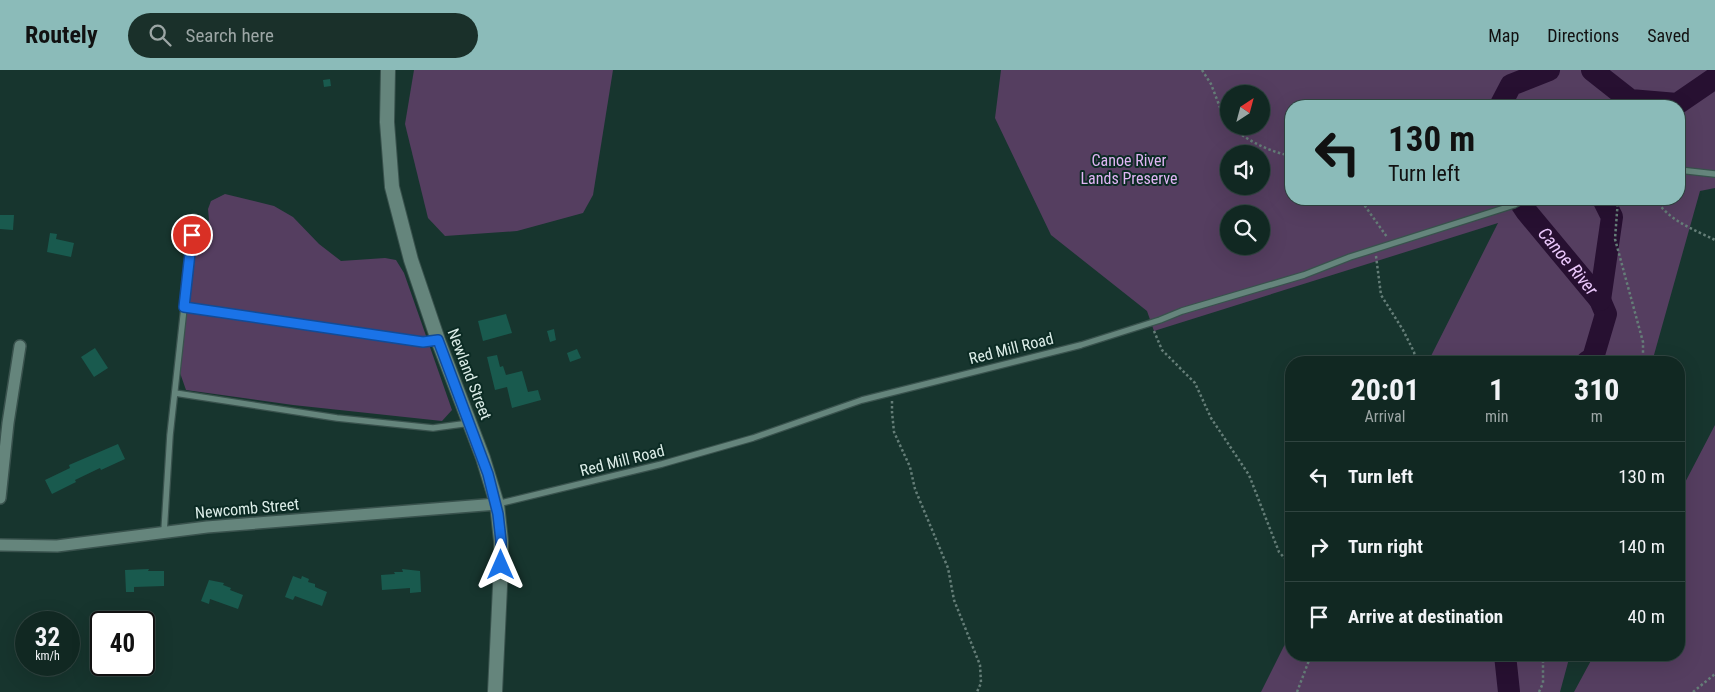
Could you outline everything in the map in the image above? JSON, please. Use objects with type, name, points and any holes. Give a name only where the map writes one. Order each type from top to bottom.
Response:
[{"type":"street","name":"Newland Street","points":[[388,70],[387,122],[392,187],[411,260],[497,504],[501,536],[501,565],[495,692]]},
{"type":"street","points":[[0,498],[8,423],[20,346]]},
{"type":"street","name":"Newcomb Street","points":[[0,545],[57,546],[217,526],[497,504]]},
{"type":"lane","points":[[1685,171],[1715,174]]},
{"type":"lane","name":"Red Mill Road","points":[[497,504],[662,464],[753,438],[862,400],[1081,345],[1151,323],[1182,310],[1304,275],[1392,243],[1514,205]]},
{"type":"lane","points":[[164,532],[175,393],[194,217]]},
{"type":"lane","points":[[184,307],[423,342],[438,340]]},
{"type":"lane","points":[[175,393],[337,418],[433,428],[470,423]]},
{"type":"path","points":[[1202,70],[1211,84],[1220,107]]},
{"type":"path","points":[[1241,135],[1277,153],[1285,155]]},
{"type":"path","points":[[1364,205],[1392,243]]},
{"type":"path","points":[[1617,205],[1614,239],[1642,342],[1643,356]]},
{"type":"path","points":[[1660,205],[1664,210],[1688,227],[1715,240]]},
{"type":"path","points":[[1375,249],[1381,296],[1403,330],[1415,356]]},
{"type":"path","points":[[1151,323],[1162,350],[1196,383],[1211,418],[1249,475],[1279,552],[1285,558]]},
{"type":"path","points":[[893,392],[894,432],[910,467],[914,489],[948,568],[954,600],[980,665],[980,682],[977,692]]},
{"type":"path","points":[[1297,692],[1309,661]]},
{"type":"path","points":[[1539,692],[1543,683],[1544,661]]},
{"type":"path","points":[[1693,692],[1715,674]]},
{"type":"green space","points":[[414,70],[613,70],[593,195],[583,213],[517,231],[445,236],[428,218],[405,124]]},
{"type":"green space","name":"Canoe River Lands Preserve","points":[[1001,70],[1715,70],[1715,188],[1700,191],[1654,356],[1431,356],[1498,223],[1154,331],[1147,311],[1051,235],[995,118]]},
{"type":"green space","points":[[225,194],[274,206],[293,217],[319,244],[341,261],[385,258],[396,260],[404,273],[452,410],[442,421],[293,405],[186,390],[179,370],[197,237],[209,220],[208,209],[211,201]]},
{"type":"green space","points":[[1715,425],[1715,692],[1574,692],[1591,661],[1685,661],[1685,482]]},
{"type":"green space","points":[[1285,644],[1285,661],[1568,661],[1560,692],[1261,692]]},
{"type":"building","points":[[330,79],[331,86],[324,87],[323,80]]},
{"type":"building","points":[[0,215],[14,215],[13,230],[0,229]]},
{"type":"building","points":[[50,233],[57,234],[56,239],[74,243],[71,257],[47,252]]},
{"type":"building","points":[[506,314],[512,333],[483,341],[478,321]]},
{"type":"building","points":[[554,329],[556,340],[550,342],[547,331]]},
{"type":"building","points":[[95,348],[108,368],[94,377],[81,357]]},
{"type":"building","points":[[577,349],[581,358],[570,362],[567,353]]},
{"type":"building","points":[[497,355],[500,367],[503,366],[506,375],[522,371],[528,392],[538,390],[541,400],[512,408],[507,387],[495,390],[487,357]]},
{"type":"building","points":[[118,444],[125,459],[101,470],[100,468],[52,494],[45,480],[70,468],[69,465]]},
{"type":"building","points":[[149,569],[148,571],[164,571],[164,586],[134,587],[134,592],[126,592],[125,570]]},
{"type":"building","points":[[402,569],[420,571],[421,592],[410,593],[410,588],[382,590],[381,575],[403,572]]},
{"type":"building","points":[[293,576],[301,579],[302,576],[309,579],[308,582],[327,592],[322,606],[295,596],[293,600],[285,597]]},
{"type":"building","points":[[209,580],[224,583],[223,585],[231,588],[230,590],[243,595],[238,609],[210,599],[209,604],[201,601]]},
{"type":"waterway","name":"Canoe River","points":[[1503,100],[1511,85],[1549,70]]},
{"type":"waterway","name":"Canoe River","points":[[1592,70],[1630,100]]},
{"type":"waterway","name":"Canoe River","points":[[1683,100],[1715,78]]},
{"type":"waterway","name":"Canoe River","points":[[1522,205],[1600,300],[1606,314],[1594,356]]},
{"type":"waterway","name":"Canoe River","points":[[1600,300],[1612,217],[1606,205]]},
{"type":"waterway","name":"Canoe River","points":[[1506,661],[1509,692]]},
{"type":"route","points":[[192,235],[184,307],[371,336],[423,342],[438,340],[483,458],[497,504],[501,541],[501,565]]}]
